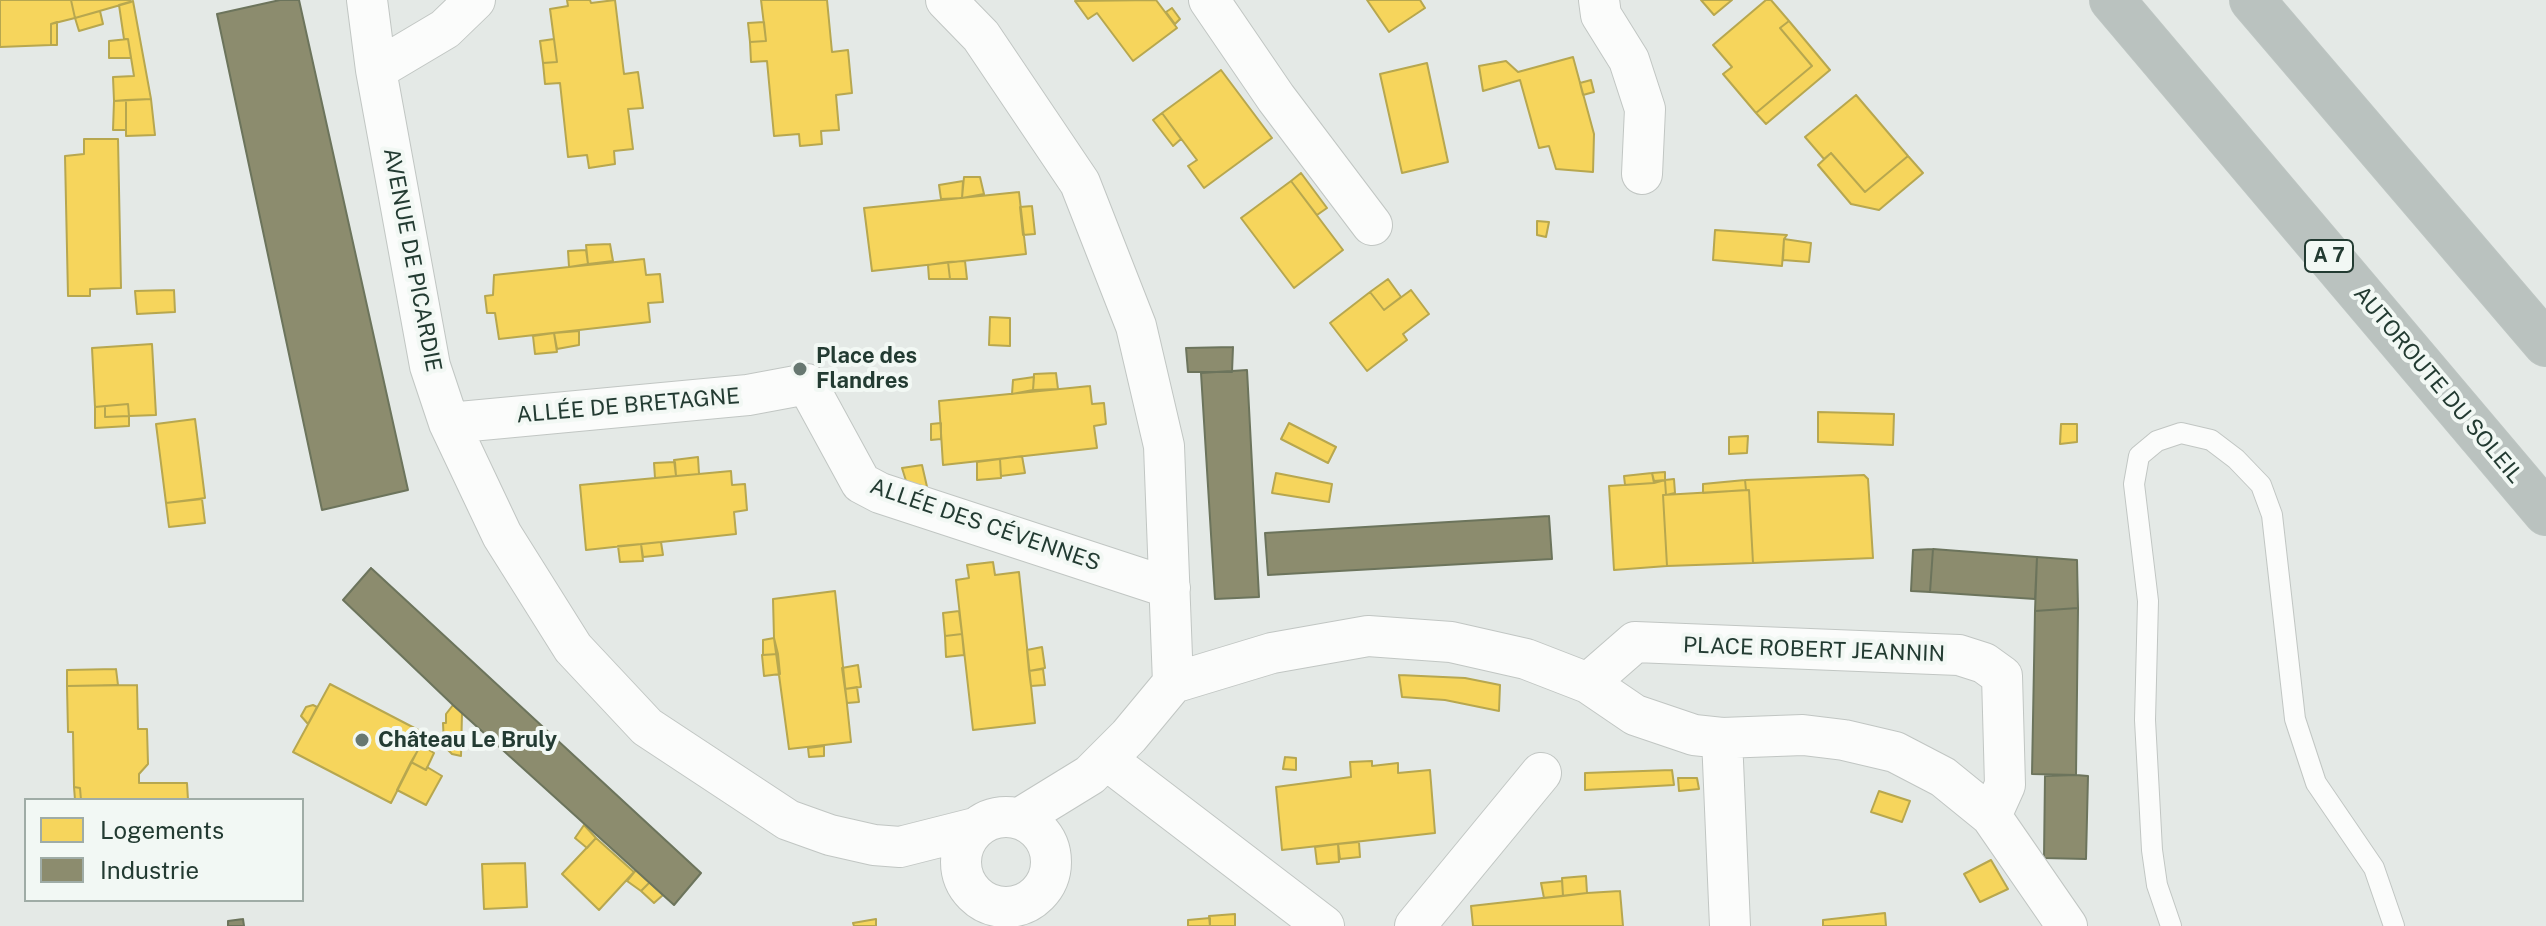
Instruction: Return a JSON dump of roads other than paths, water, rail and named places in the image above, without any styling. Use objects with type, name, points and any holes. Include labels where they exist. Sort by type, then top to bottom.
[{"type":"highway","name":"AUTOROUTE DU SOLEIL","points":[[2112,0],[2546,513]]},
{"type":"highway","points":[[2252,0],[2546,344]]},
{"type":"street","name":"AVENUE DE PICARDIE","points":[[341,0],[376,70]]},
{"type":"street","name":"AVENUE DE PICARDIE","points":[[367,0],[376,70],[430,366],[449,423],[502,535],[573,648],[647,727],[788,820],[830,835],[874,845],[900,847],[975,828]]},
{"type":"street","points":[[376,70],[445,29],[475,0]]},
{"type":"street","points":[[946,0],[981,36],[1080,183],[1136,326],[1164,446],[1173,683]]},
{"type":"street","points":[[1209,0],[1276,98],[1372,225]]},
{"type":"street","points":[[1599,0],[1601,15],[1629,60],[1645,109],[1642,174]]},
{"type":"street","name":"ALLÉE DES CÉVENNES","points":[[807,384],[861,483],[880,493],[1170,588]]},
{"type":"street","name":"ALLÉE DE BRETAGNE","points":[[449,423],[748,395],[807,384]]},
{"type":"street","points":[[1051,852],[1040,831],[1020,818],[997,817],[975,828],[962,848],[961,872],[972,892],[1017,916],[1050,876],[1051,852],[1098,768],[1173,683],[1272,653],[1368,636],[1451,642],[1526,659],[1588,683],[1635,715],[1694,735],[1722,738],[1803,735],[1844,740],[1895,752],[1943,777],[1991,816],[2067,926]]},
{"type":"street","name":"PLACE ROBERT JEANNIN","points":[[1588,683],[1635,642],[1959,655],[1984,663],[2002,676],[2005,785],[1991,816]]},
{"type":"street","points":[[1722,738],[1730,926]]},
{"type":"street","points":[[1020,818],[1098,768]]},
{"type":"street","points":[[1098,768],[1324,926]]},
{"type":"street","points":[[1415,926],[1541,773]]},
{"type":"street","name":"AVENUE DE PICARDIE","points":[[900,847],[972,892]]},
{"type":"lane","points":[[2171,926],[2157,885],[2152,850],[2145,720],[2148,601],[2134,484],[2139,456],[2157,441],[2181,433],[2211,440],[2236,459],[2261,485],[2272,515],[2295,719],[2316,783],[2374,868],[2394,926]]},
{"type":"place","name":"Place des Flandres","points":[[800,369]]},
{"type":"place","name":"Château Le Bruly","points":[[362,740]]}]
